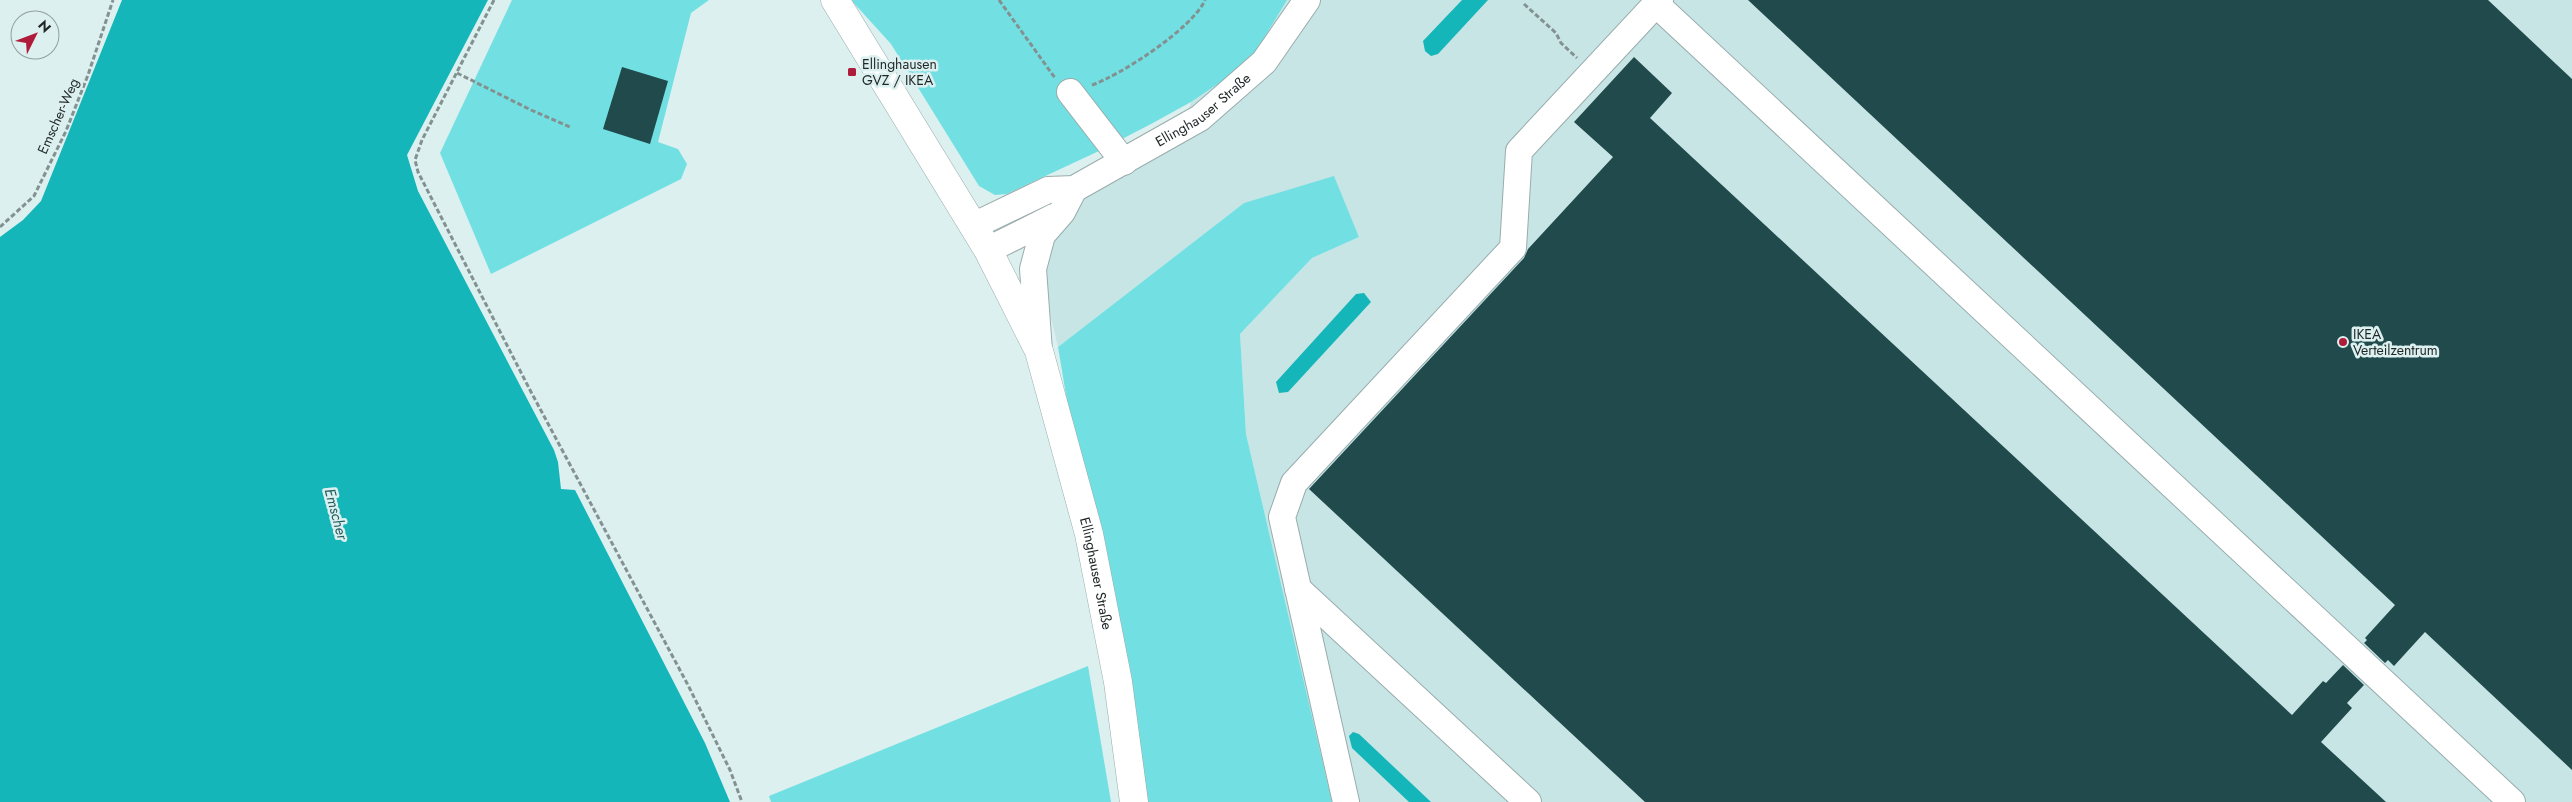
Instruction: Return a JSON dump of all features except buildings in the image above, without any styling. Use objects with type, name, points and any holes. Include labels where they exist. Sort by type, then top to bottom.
[{"type":"main road","name":"Ellinghauser Straße","points":[[835,0],[988,250],[1039,351],[1089,534],[1118,682],[1134,802]]},
{"type":"street","name":"Ellinghauser Straße","points":[[973,226],[1048,190],[1074,189],[1200,118],[1264,62],[1307,0]]},
{"type":"street","points":[[1346,802],[1282,517],[1294,483],[1513,248],[1519,151],[1658,2],[2512,802]]},
{"type":"street","points":[[1070,92],[1124,162]]},
{"type":"street","name":"Ellinghauser Straße","points":[[1039,351],[1033,269],[1042,235],[1062,212],[1074,189]]},
{"type":"street","points":[[988,250],[1058,215]]},
{"type":"street","points":[[1298,588],[1528,802]]},
{"type":"path","name":"Emscher-Weg","points":[[0,227],[34,196],[66,131],[88,75],[113,0]]},
{"type":"path","points":[[494,0],[422,140],[415,160],[418,172],[530,390],[684,678],[730,770],[742,802]]},
{"type":"path","points":[[999,0],[1051,74],[1070,92],[1104,80],[1131,65],[1175,33],[1201,10],[1205,0]]},
{"type":"path","points":[[1524,4],[1556,33],[1561,42],[1580,60]]},
{"type":"path","points":[[457,73],[572,128]]},
{"type":"shaded area","points":[[512,0],[709,0],[691,13],[658,142],[678,149],[687,164],[681,179],[491,274],[440,153]]},
{"type":"shaded area","points":[[851,0],[1287,0],[1258,48],[1243,67],[1191,102],[1099,151],[1007,194],[995,195],[979,186],[891,44]]},
{"type":"shaded area","points":[[1287,0],[2572,0],[2572,802],[1332,802],[1246,434],[1240,334],[1312,258],[1359,237],[1334,177],[1244,203],[1058,347],[1048,305],[1044,246],[1080,191],[1181,136],[1191,102],[1243,67],[1258,48]]},
{"type":"shaded area","points":[[1334,176],[1359,237],[1312,258],[1240,334],[1246,434],[1332,802],[1134,802],[1058,347],[1244,203]]},
{"type":"shaded area","points":[[1088,666],[1111,802],[771,802],[769,796]]},
{"type":"water","name":"Emscher","points":[[122,0],[488,0],[407,155],[418,191],[554,450],[558,462],[561,489],[575,490],[705,743],[730,802],[0,802],[0,237],[23,220],[41,201]]},
{"type":"water","points":[[1462,0],[1488,0],[1438,54],[1431,56],[1425,51],[1423,41]]},
{"type":"water","points":[[1364,293],[1371,302],[1288,392],[1279,393],[1276,382],[1356,294]]},
{"type":"water","points":[[1353,732],[1359,734],[1431,802],[1409,802],[1352,748],[1349,736]]},
{"type":"place","name":"Ellinghausen GVZ / IKEA","points":[[852,72]]},
{"type":"place","name":"IKEA Verteilzentrum","points":[[2343,342]]}]
